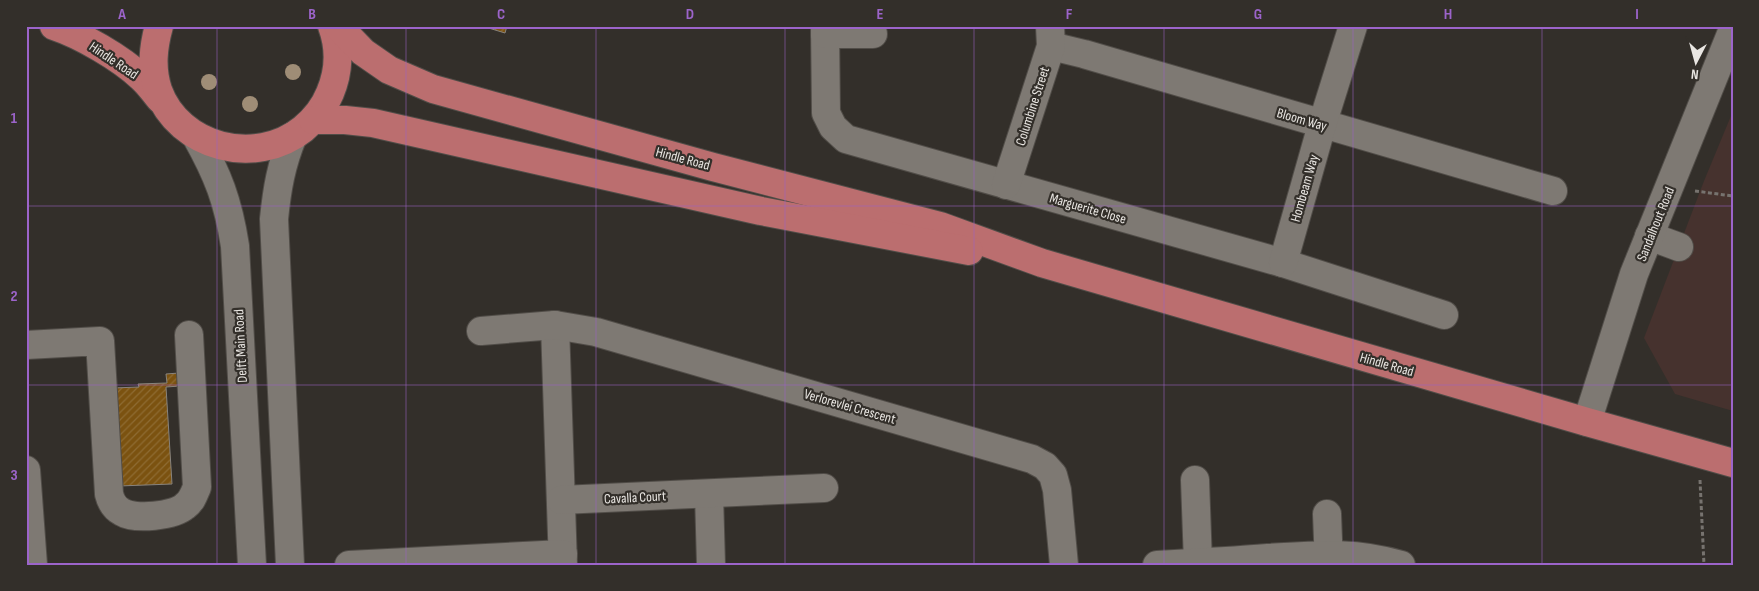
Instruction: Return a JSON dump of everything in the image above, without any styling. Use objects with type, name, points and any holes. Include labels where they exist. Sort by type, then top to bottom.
[{"type":"main road","name":"Hindle Road","points":[[54,26],[86,40],[121,60],[142,78],[166,105]]},
{"type":"main road","points":[[159,26],[154,41],[154,75],[166,105],[184,127],[196,136],[219,146],[244,150],[270,147],[303,128],[329,97],[337,70],[336,42],[332,26]]},
{"type":"main road","name":"Hindle Road","points":[[338,26],[363,52],[389,70],[433,89],[713,167],[940,226],[1042,262],[1733,463]]},
{"type":"main road","name":"Hindle Road","points":[[303,128],[345,120],[373,123],[761,211],[936,245],[1042,262]]},
{"type":"street","name":"Hombeam Way","points":[[1283,263],[1352,26]]},
{"type":"street","name":"Sandalhout Road","points":[[1587,422],[1634,274],[1733,29]]},
{"type":"street","points":[[824,30],[873,34]]},
{"type":"street","name":"Marguerite Close","points":[[824,30],[826,113],[833,126],[846,139],[1283,263],[1444,315]]},
{"type":"street","name":"Bloom Way","points":[[1050,36],[1084,54],[1553,191]]},
{"type":"street","name":"Columbine Street","points":[[1006,185],[1050,36]]},
{"type":"street","points":[[290,565],[274,219],[279,176],[285,155],[303,128]]},
{"type":"street","name":"Delft Main Road","points":[[196,136],[217,177],[227,202],[235,246],[252,565]]},
{"type":"street","points":[[1649,236],[1679,248]]},
{"type":"street","points":[[349,565],[563,559],[555,324]]},
{"type":"street","name":"Verlorevlei Crescent","points":[[481,331],[555,324],[596,332],[1032,459],[1046,466],[1053,475],[1057,490],[1064,565]]},
{"type":"street","points":[[26,345],[100,341],[110,500],[122,513],[136,516],[170,514],[178,511],[190,502],[197,487],[189,336]]},
{"type":"street","points":[[26,470],[32,565]]},
{"type":"street","points":[[1195,480],[1198,563]]},
{"type":"street","name":"Cavalla Court","points":[[561,500],[824,488]]},
{"type":"street","points":[[709,494],[711,565]]},
{"type":"street","points":[[1327,514],[1329,559]]},
{"type":"street","points":[[1157,565],[1329,559],[1357,555],[1378,558],[1400,565]]},
{"type":"path","points":[[1670,187],[1733,196]]},
{"type":"path","points":[[1700,474],[1704,565]]},
{"type":"shaded area","points":[[1733,111],[1733,411],[1675,394],[1644,338]]},
{"type":"building","points":[[482,26],[507,26],[505,33]]},
{"type":"building","points":[[179,373],[180,386],[166,387],[172,484],[119,486],[113,388],[139,387],[138,384],[167,383],[166,374]]}]
